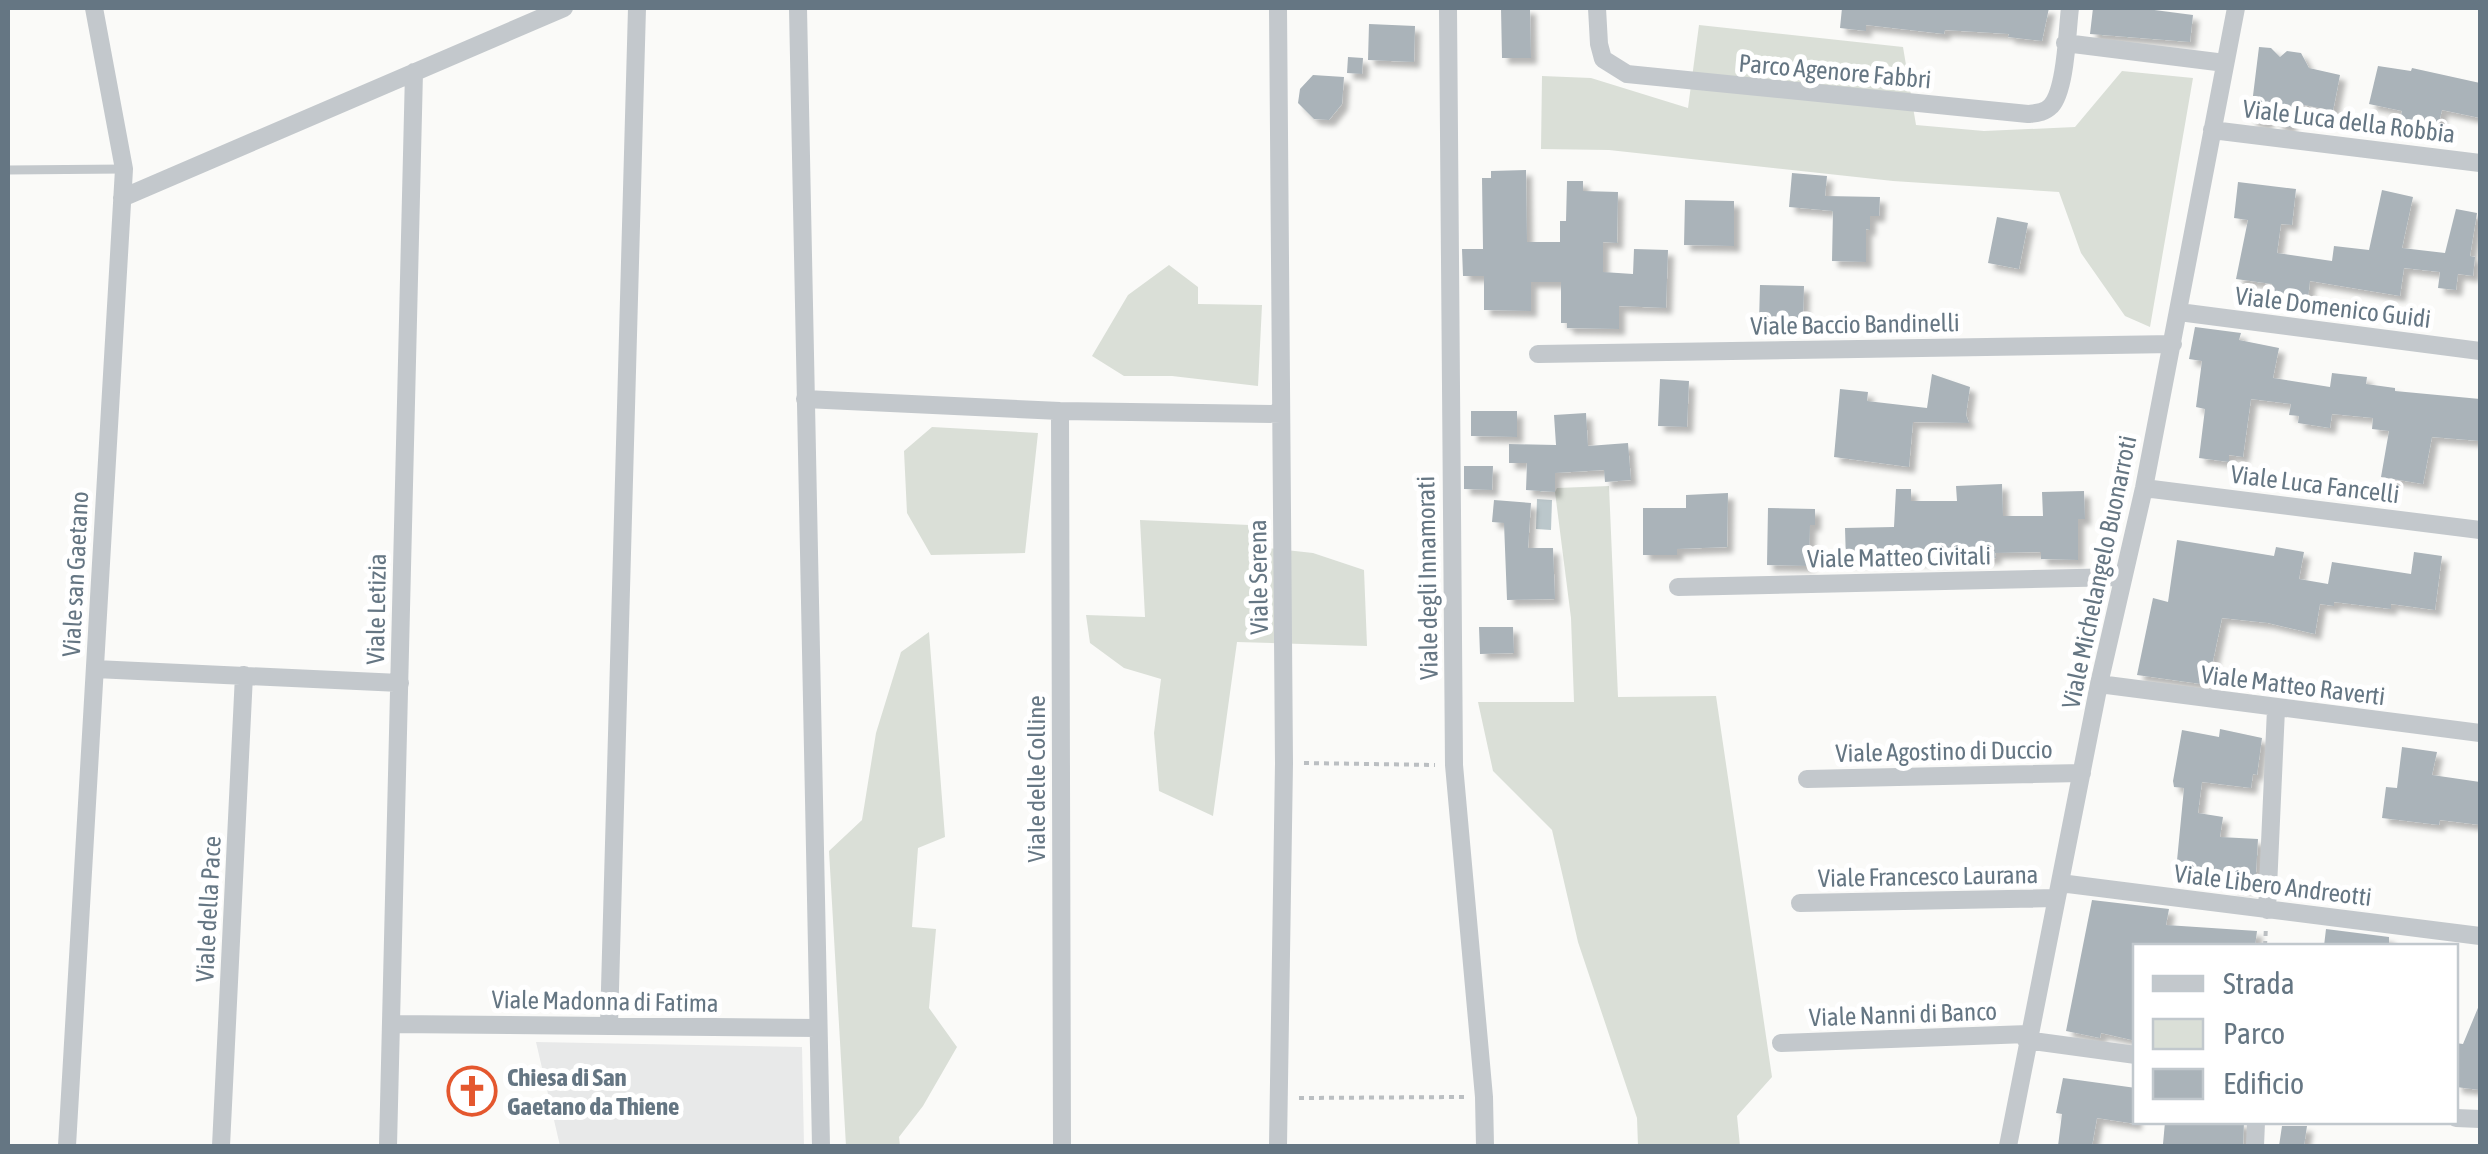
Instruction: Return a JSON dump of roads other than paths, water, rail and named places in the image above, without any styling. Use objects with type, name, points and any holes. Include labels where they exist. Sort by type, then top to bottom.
[{"type":"street","name":"Viale san Gaetano","points":[[67,1146],[124,169],[94,8]]},
{"type":"street","points":[[512,30],[513,8]]},
{"type":"street","points":[[122,198],[564,8]]},
{"type":"street","points":[[609,1026],[636,8]]},
{"type":"street","points":[[798,8],[821,1146]]},
{"type":"street","name":"Viale Serena","points":[[1278,8],[1284,762],[1278,1146]]},
{"type":"street","name":"Viale degli Innamorati","points":[[1448,8],[1454,765],[1484,1096],[1485,1146]]},
{"type":"street","name":"Parco Agenore Fabbri","points":[[1597,8],[1598,44],[1603,59],[1626,74],[2028,114],[2045,112],[2054,103],[2061,83],[2070,8]]},
{"type":"street","name":"Viale Michelangelo Buonarroti","points":[[2008,1146],[2099,684],[2173,344],[2236,8]]},
{"type":"street","points":[[2065,43],[2225,62]]},
{"type":"street","name":"Viale Letizia","points":[[388,1146],[414,72]]},
{"type":"street","name":"Viale Luca della Robbia","points":[[2212,130],[2480,163]]},
{"type":"street","name":"Viale Domenico Guidi","points":[[2179,312],[2480,351]]},
{"type":"street","name":"Viale Baccio Bandinelli","points":[[1538,354],[2173,344]]},
{"type":"street","points":[[805,399],[1060,411],[1281,414]]},
{"type":"street","name":"Viale delle Colline","points":[[1060,411],[1062,1146]]},
{"type":"street","name":"Viale Luca Fancelli","points":[[2144,488],[2480,530]]},
{"type":"street","name":"Viale Matteo Civitali","points":[[1678,587],[2122,577]]},
{"type":"street","points":[[94,670],[400,683]]},
{"type":"street","name":"Viale della Pace","points":[[221,1146],[244,675]]},
{"type":"street","name":"Viale Matteo Raverti","points":[[2099,684],[2276,710],[2480,733]]},
{"type":"street","points":[[2266,910],[2276,710]]},
{"type":"street","name":"Viale Agostino di Duccio","points":[[1807,779],[2082,773]]},
{"type":"street","name":"Viale Libero Andreotti","points":[[2058,891],[2266,910],[2480,936]]},
{"type":"street","name":"Viale Francesco Laurana","points":[[1800,903],[2058,891]]},
{"type":"street","name":"Viale Madonna di Fatima","points":[[392,1024],[817,1028]]},
{"type":"street","name":"Viale Nanni di Banco","points":[[1781,1043],[2027,1037],[2133,1054]]},
{"type":"lane","points":[[8,170],[124,169]]},
{"type":"place","name":"Chiesa di San Gaetano da Thiene","points":[[472,1091]]}]
